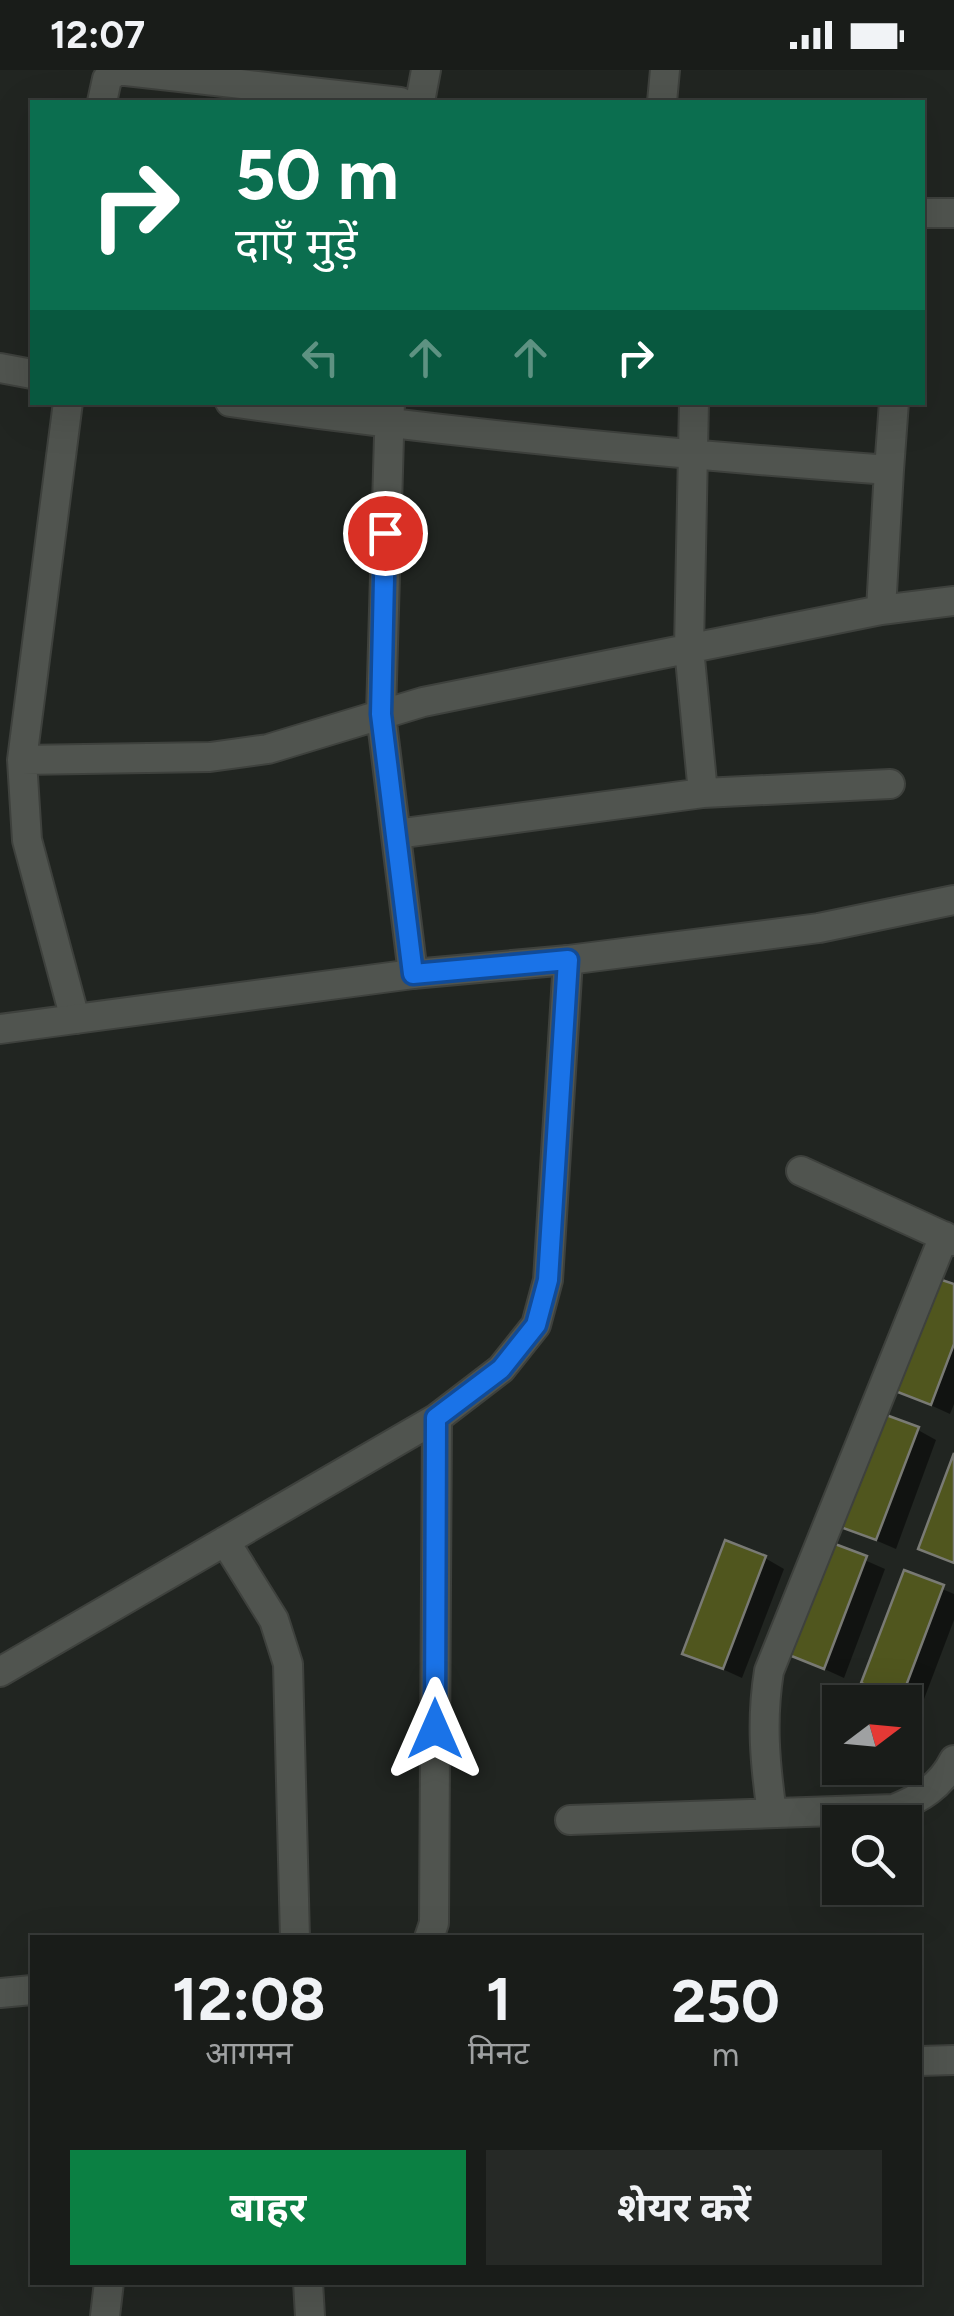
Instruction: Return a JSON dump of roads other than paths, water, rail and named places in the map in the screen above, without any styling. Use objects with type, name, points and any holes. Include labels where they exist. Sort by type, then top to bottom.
[{"type":"street","points":[[102,100],[107,79],[117,70],[382,100]]},
{"type":"street","points":[[420,100],[426,70]]},
{"type":"street","points":[[662,100],[665,70]]},
{"type":"street","points":[[925,213],[954,213]]},
{"type":"street","points":[[0,368],[30,374]]},
{"type":"street","points":[[68,405],[22,760],[27,840],[75,1019]]},
{"type":"street","points":[[270,405],[389,414],[694,456],[889,470]]},
{"type":"street","points":[[694,405],[690,648],[704,792]]},
{"type":"street","points":[[882,610],[894,405]]},
{"type":"street","points":[[389,414],[381,714],[413,974]]},
{"type":"street","points":[[22,760],[210,758],[286,745],[423,702],[882,610],[954,601]]},
{"type":"street","points":[[396,834],[704,792],[890,784]]},
{"type":"street","points":[[0,1029],[413,974],[568,960],[818,928],[954,900]]},
{"type":"street","points":[[0,1672],[436,1418],[501,1369],[536,1325],[548,1280],[568,960]]},
{"type":"street","points":[[772,1813],[762,1749],[763,1708],[770,1671],[949,1238],[801,1171]]},
{"type":"street","points":[[430,1935],[434,1923],[436,1418]]},
{"type":"street","points":[[225,1541],[274,1620],[288,1664],[294,1935]]},
{"type":"street","points":[[570,1820],[894,1809],[922,1797],[946,1776],[954,1760]]},
{"type":"street","points":[[0,1994],[30,1990]]},
{"type":"street","points":[[922,2061],[954,2060]]},
{"type":"street","points":[[105,2316],[109,2285]]},
{"type":"street","points":[[308,2285],[310,2316]]}]
